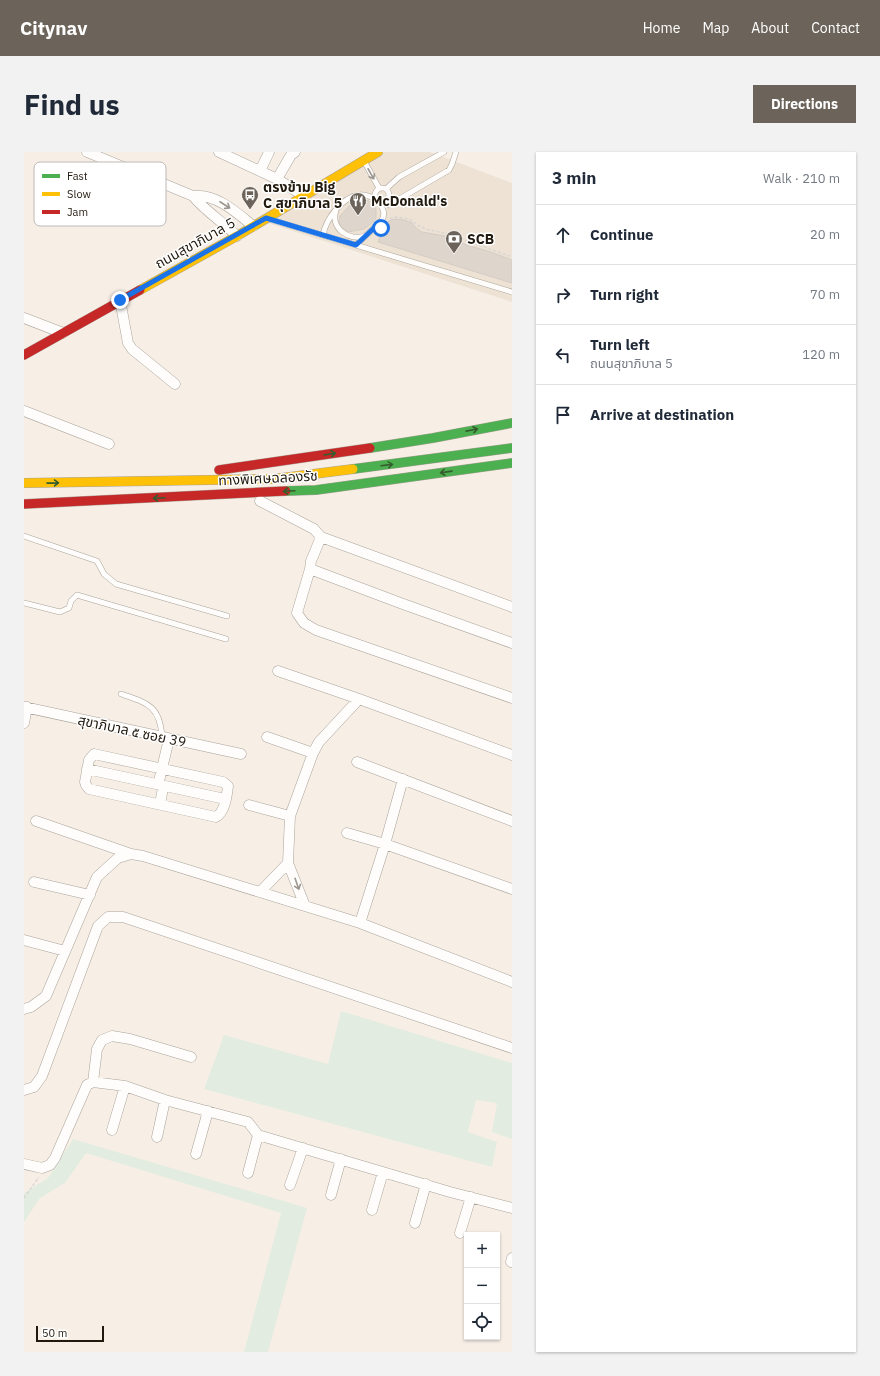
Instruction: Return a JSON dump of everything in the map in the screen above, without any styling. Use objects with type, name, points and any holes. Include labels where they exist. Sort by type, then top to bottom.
[{"type":"main road","name":"ถนนสุขาภิบาล 5","points":[[24,355],[237,236],[378,152]]},
{"type":"main road","points":[[83,483],[238,468],[426,439],[512,422]]},
{"type":"main road","name":"ทางพิเศษฉลองรัช","points":[[24,483],[274,480],[512,448]]},
{"type":"main road","name":"ทางพิเศษฉลองรัช","points":[[24,504],[316,490],[512,463]]},
{"type":"street","points":[[87,152],[111,162]]},
{"type":"street","points":[[220,152],[277,179],[304,196]]},
{"type":"street","points":[[260,171],[269,152]]},
{"type":"street","points":[[277,179],[295,152]]},
{"type":"street","points":[[166,185],[193,196],[201,196],[218,201],[253,226]]},
{"type":"street","points":[[193,196],[199,204],[227,226],[237,236]]},
{"type":"street","points":[[120,300],[128,343],[132,349],[175,384]]},
{"type":"street","points":[[24,318],[63,333]]},
{"type":"street","points":[[24,411],[109,444]]},
{"type":"street","points":[[24,511],[260,501],[339,496],[512,470]]},
{"type":"street","points":[[260,501],[314,529],[321,537],[512,607]]},
{"type":"street","points":[[321,537],[310,561],[310,569],[297,613],[304,623],[316,630],[512,698]]},
{"type":"street","points":[[310,569],[512,643]]},
{"type":"street","points":[[278,670],[512,755]]},
{"type":"street","points":[[305,906],[288,863],[290,816],[313,753],[319,742],[359,699]]},
{"type":"street","points":[[24,722],[26,707]]},
{"type":"street","name":"สุขาภิบาล ๕ ซอย 39","points":[[26,707],[241,754]]},
{"type":"street","points":[[267,737],[313,753]]},
{"type":"street","points":[[160,804],[163,788],[159,781],[166,738]]},
{"type":"street","points":[[94,754],[223,782],[228,786],[223,809],[219,816],[216,817],[89,788],[86,786],[85,782],[87,769],[89,760],[94,754]]},
{"type":"street","points":[[357,762],[512,821]]},
{"type":"street","points":[[87,769],[225,799]]},
{"type":"street","points":[[360,923],[404,779]]},
{"type":"street","points":[[249,804],[290,816]]},
{"type":"street","points":[[36,821],[131,854],[143,856],[360,923],[512,982]]},
{"type":"street","points":[[347,833],[385,844],[512,889]]},
{"type":"street","points":[[24,1009],[31,1007],[46,996],[97,878],[118,858],[131,854]]},
{"type":"street","points":[[260,892],[288,863]]},
{"type":"street","points":[[34,882],[90,895]]},
{"type":"street","points":[[24,1090],[34,1087],[42,1076],[98,926],[108,917],[123,917],[512,1048]]},
{"type":"street","points":[[24,940],[65,951]]},
{"type":"street","points":[[93,1082],[97,1049],[102,1040],[112,1036],[130,1039],[191,1057]]},
{"type":"street","points":[[24,1164],[42,1168],[50,1165],[55,1158],[87,1085],[93,1082],[125,1086],[165,1100],[248,1122],[258,1135],[512,1208]]},
{"type":"street","points":[[112,1130],[125,1086]]},
{"type":"street","points":[[157,1137],[165,1100]]},
{"type":"street","points":[[196,1154],[208,1112]]},
{"type":"street","points":[[248,1173],[258,1135]]},
{"type":"street","points":[[290,1185],[303,1148]]},
{"type":"street","points":[[331,1195],[341,1159]]},
{"type":"street","points":[[372,1210],[383,1172]]},
{"type":"street","points":[[415,1224],[426,1184]]},
{"type":"street","points":[[460,1233],[471,1197]]},
{"type":"lane","points":[[386,189],[399,177],[444,152]]},
{"type":"lane","points":[[389,205],[448,170],[452,164],[456,152]]},
{"type":"lane","points":[[364,160],[379,188]]},
{"type":"lane","points":[[379,188],[386,189]]},
{"type":"lane","points":[[379,188],[375,194],[377,200],[384,202],[389,197]]},
{"type":"lane","points":[[356,245],[386,219],[389,205],[389,193],[386,189]]},
{"type":"lane","points":[[323,235],[326,222],[336,210],[353,197],[361,194],[371,197],[380,204],[386,219]]},
{"type":"lane","points":[[336,210],[335,223],[341,232],[354,238],[366,236]]},
{"type":"lane","points":[[266,218],[512,292]]},
{"type":"lane","points":[[24,536],[97,561],[104,574],[116,584],[227,616]]},
{"type":"lane","points":[[24,603],[60,612],[69,608],[71,601],[77,595],[226,639]]},
{"type":"lane","points":[[121,694],[145,702],[156,712],[166,738]]},
{"type":"path","points":[[386,219],[396,217],[409,219],[426,229],[448,234],[512,257]]},
{"type":"path","points":[[24,1198],[42,1174],[42,1168]]},
{"type":"shaded area","points":[[380,152],[430,152],[512,183],[512,302],[265,222]]},
{"type":"shaded area","points":[[341,1011],[512,1063],[512,1139],[492,1132],[497,1103],[476,1100],[468,1132],[497,1142],[492,1167],[204,1089],[224,1035],[328,1064]]},
{"type":"shaded area","points":[[73,1139],[307,1208],[268,1352],[244,1352],[281,1213],[86,1153],[65,1183],[40,1198],[24,1222],[24,1193],[48,1178]]},
{"type":"building","points":[[365,200],[369,201],[376,208],[376,218],[364,229],[348,232],[340,226],[340,216],[350,205]]},
{"type":"building","points":[[395,219],[412,223],[422,232],[445,236],[512,260],[512,283],[378,242],[383,229],[389,221]]},
{"type":"traffic: fast","points":[[370,448],[512,423]]},
{"type":"traffic: fast","points":[[353,469],[512,448]]},
{"type":"traffic: fast","points":[[286,491],[316,490],[512,463]]},
{"type":"traffic: slow","points":[[140,290],[237,236],[378,152]]},
{"type":"traffic: slow","points":[[24,483],[274,479],[353,469]]},
{"type":"traffic: jam","points":[[24,355],[140,290]]},
{"type":"traffic: jam","points":[[219,470],[370,448]]},
{"type":"traffic: jam","points":[[24,504],[286,491]]},
{"type":"place","name":"ตรงข้าม Big C สุขาภิบาล 5","points":[[250,210]]},
{"type":"place","name":"McDonald's","points":[[358,216]]},
{"type":"place","name":"SCB","points":[[454,254]]},
{"type":"route","points":[[120,300],[237,236],[266,218],[356,245],[374,228],[381,228]]}]
